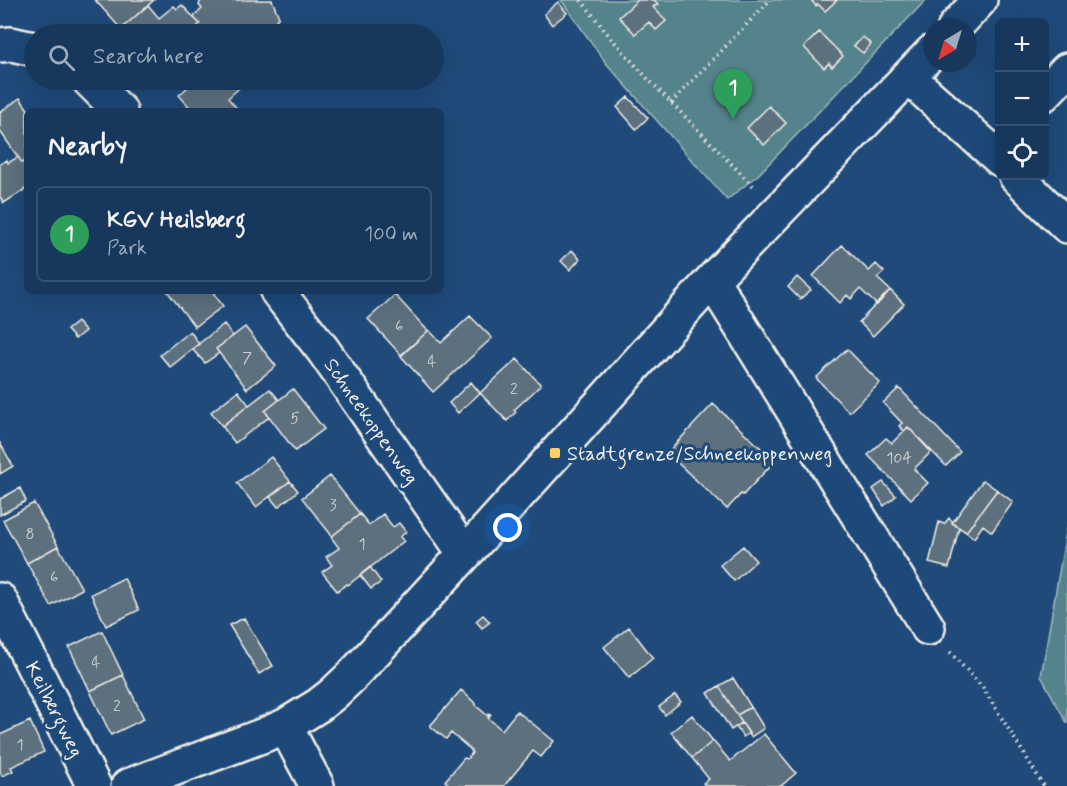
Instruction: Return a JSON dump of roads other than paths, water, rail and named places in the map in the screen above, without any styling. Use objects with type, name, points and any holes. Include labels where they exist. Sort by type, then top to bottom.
[{"type":"street","points":[[963,18],[980,0]]},
{"type":"street","points":[[128,786],[285,726],[319,705],[354,674],[712,280],[923,61]]},
{"type":"street","points":[[1049,89],[1067,70]]},
{"type":"street","points":[[908,77],[995,149]]},
{"type":"street","points":[[99,90],[117,108]]},
{"type":"street","points":[[1021,180],[1063,214]]},
{"type":"street","points":[[712,280],[928,628]]},
{"type":"street","name":"Schneekoppenweg","points":[[278,294],[323,350],[465,554]]},
{"type":"street","name":"Keilbergweg","points":[[0,600],[94,786]]},
{"type":"street","points":[[285,726],[317,786]]},
{"type":"place","name":"KGV Heilsberg","points":[[733,119]]},
{"type":"place","name":"Stadtgrenze/Schneekoppenweg","points":[[555,453]]}]
